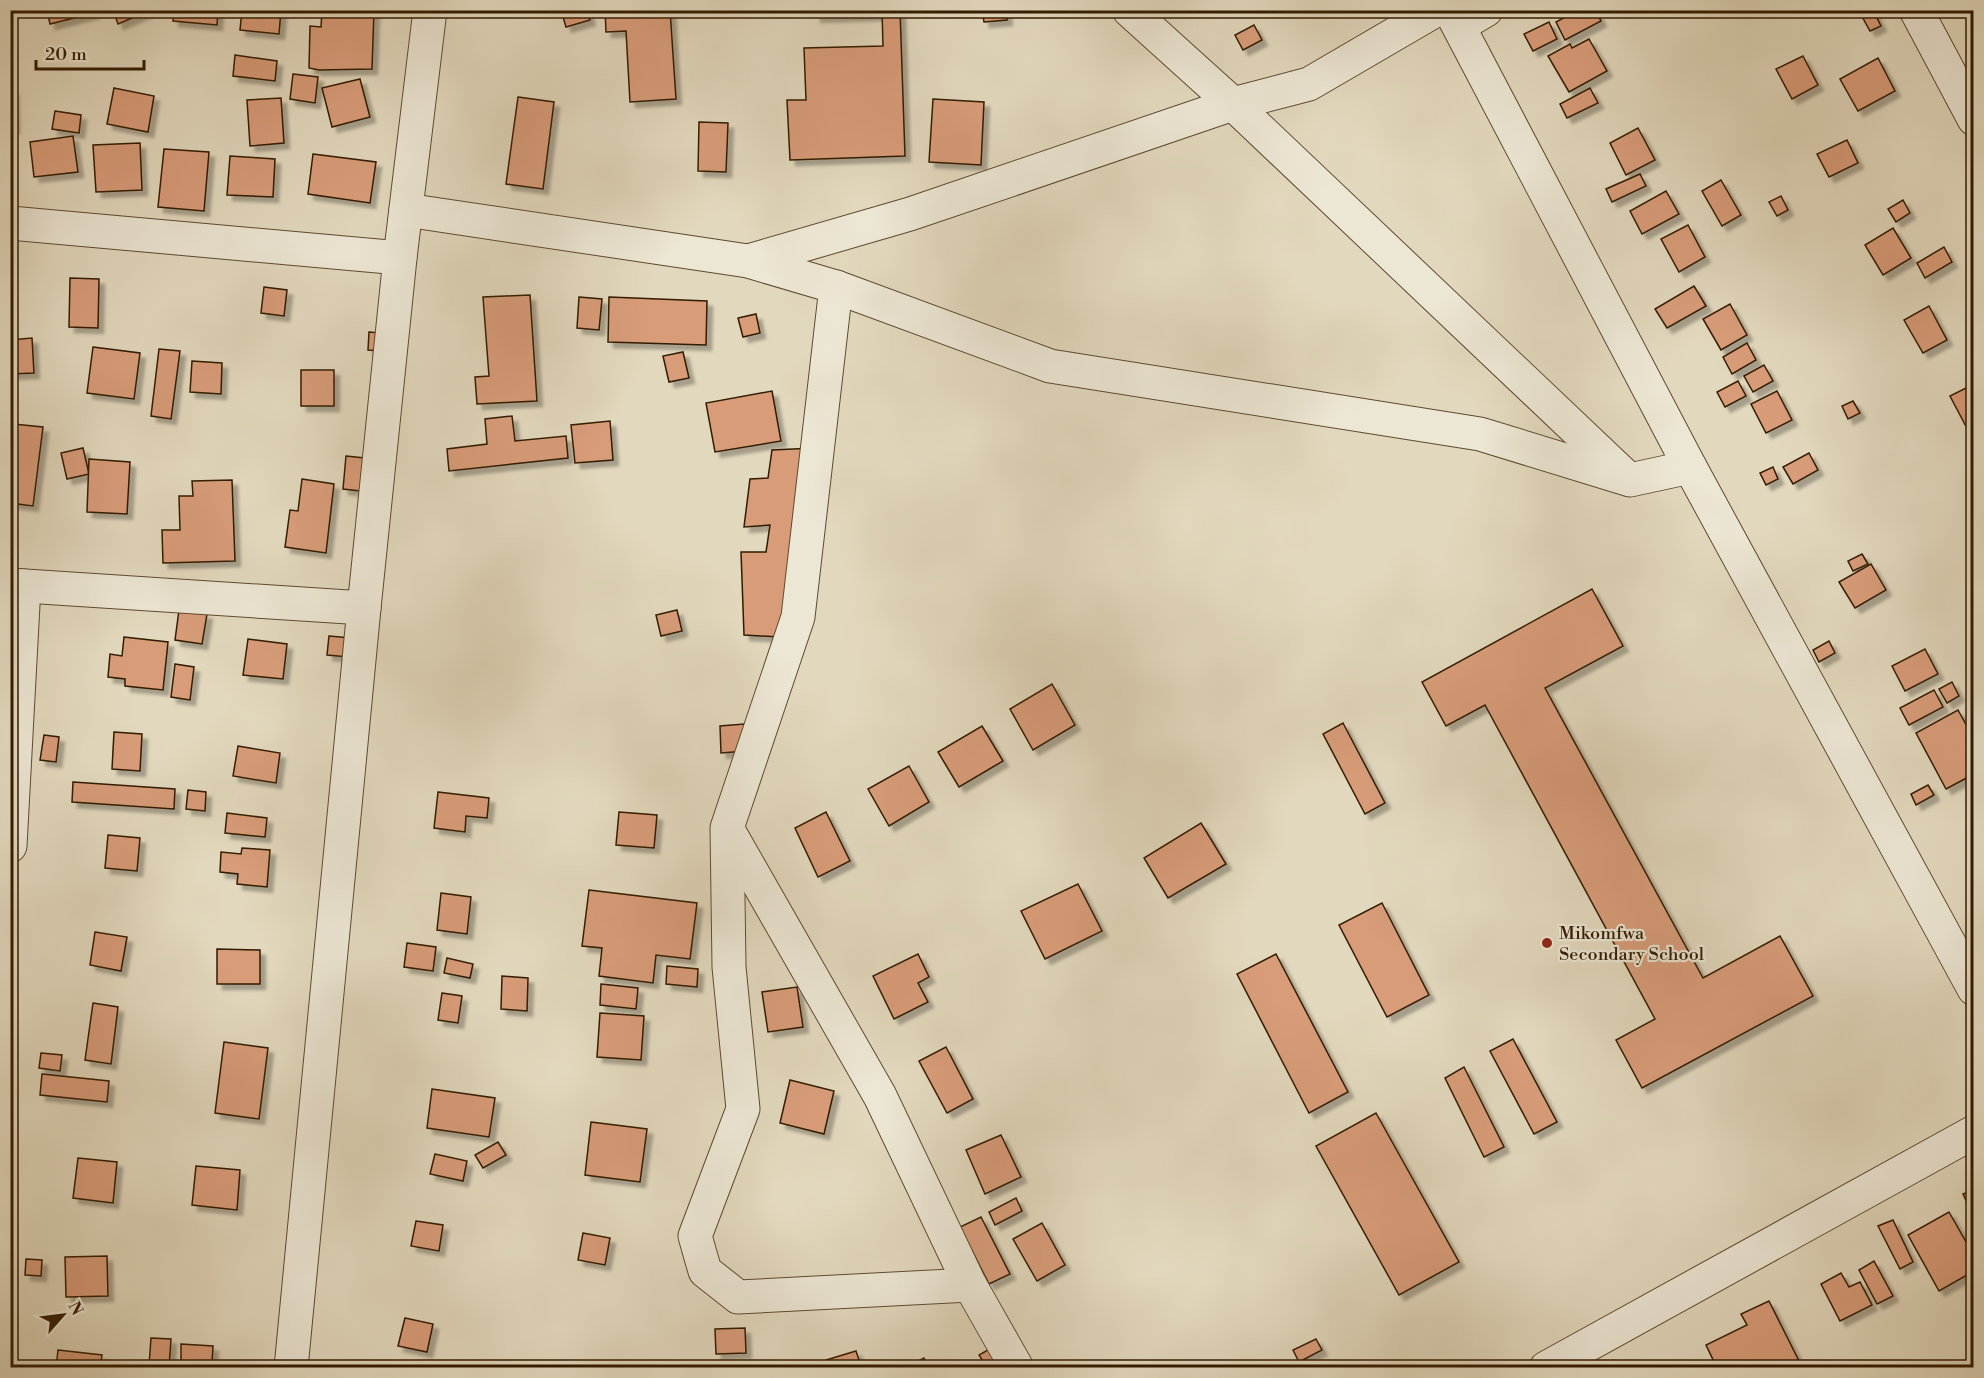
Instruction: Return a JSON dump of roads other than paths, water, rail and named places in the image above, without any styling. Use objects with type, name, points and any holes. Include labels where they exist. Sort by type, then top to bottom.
[{"type":"street","points":[[291,1368],[364,609],[400,258],[430,10]]},
{"type":"street","points":[[1129,10],[1233,104],[1630,480]]},
{"type":"street","points":[[1916,10],[1974,119]]},
{"type":"street","points":[[748,261],[910,214],[1233,104],[1309,84],[1458,14],[1690,467],[1974,989]]},
{"type":"street","points":[[406,210],[748,261],[836,287],[1050,366],[1480,434],[1630,480],[1690,467]]},
{"type":"street","points":[[10,224],[400,258]]},
{"type":"street","points":[[836,287],[798,617],[727,828],[729,967],[743,1109],[695,1236],[705,1271],[738,1297],[970,1285]]},
{"type":"street","points":[[10,846],[17,585],[364,609]]},
{"type":"street","points":[[727,828],[880,1096],[970,1285],[1017,1368]]},
{"type":"street","points":[[1546,1368],[1974,1132]]},
{"type":"place","name":"Mikomfwa Secondary School","points":[[1547,943]]}]
